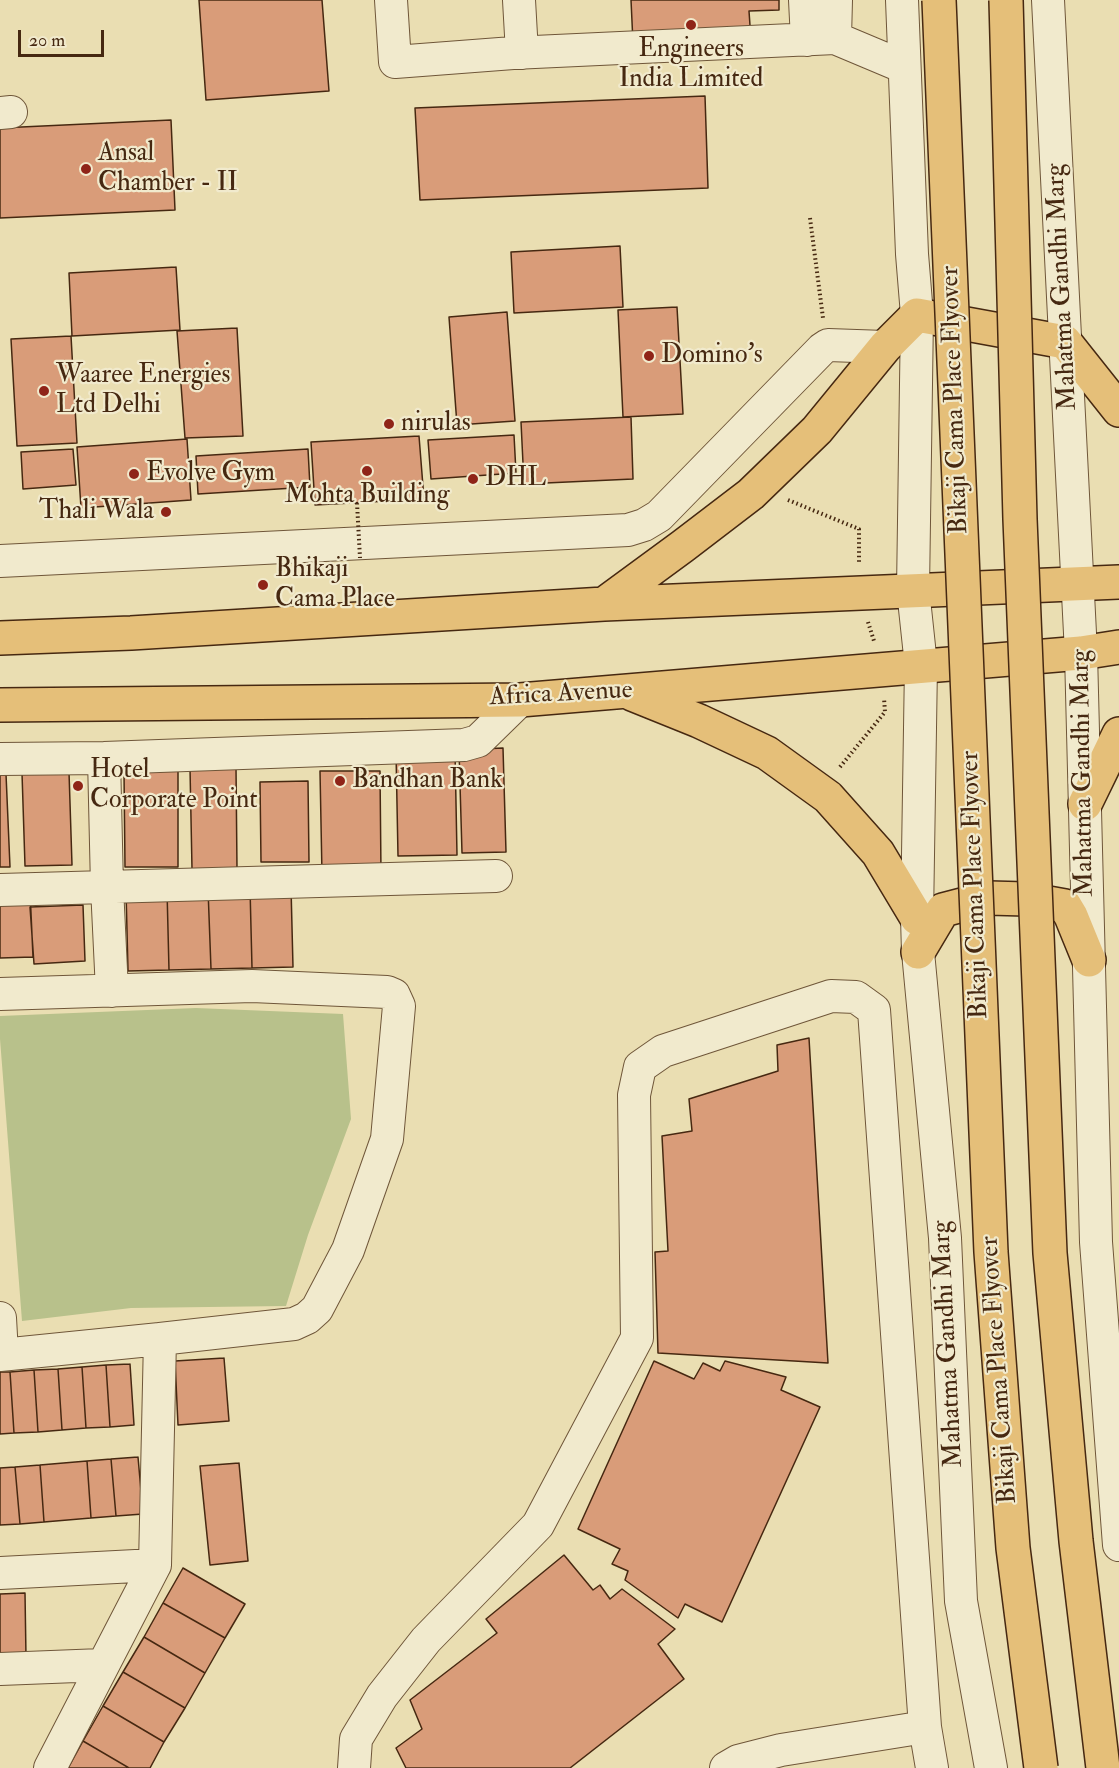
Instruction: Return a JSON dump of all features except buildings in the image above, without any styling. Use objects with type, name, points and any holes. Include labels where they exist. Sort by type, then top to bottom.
[{"type":"main road","name":"Bikaji Cama Place Flyover","points":[[939,0],[991,1252],[1012,1548],[1041,1768]]},
{"type":"main road","points":[[1006,0],[1020,519],[1050,1253],[1076,1541],[1102,1768]]},
{"type":"main road","points":[[604,604],[757,488],[817,430],[885,347],[917,315],[1065,342],[1119,410]]},
{"type":"main road","points":[[0,638],[131,633],[604,604],[1119,582]]},
{"type":"main road","name":"Africa Avenue","points":[[0,705],[520,700],[1119,647]]},
{"type":"main road","points":[[627,692],[699,721],[767,753],[828,797],[878,853],[917,918]]},
{"type":"main road","points":[[1085,804],[1119,734]]},
{"type":"main road","points":[[918,952],[943,910],[989,898],[1026,899],[1065,906],[1089,960]]},
{"type":"street","points":[[391,0],[395,62],[522,53],[821,39],[904,67]]},
{"type":"street","points":[[519,0],[522,53]]},
{"type":"street","points":[[805,0],[821,39]]},
{"type":"street","points":[[821,39],[836,0]]},
{"type":"street","name":"Mahatma Gandhi Marg","points":[[902,0],[912,254],[917,315],[914,590],[921,665],[918,952],[945,1238],[961,1601],[991,1768]]},
{"type":"street","name":"Mahatma Gandhi Marg","points":[[1048,0],[1082,652],[1089,960],[1106,1132],[1096,1242],[1119,1545]]},
{"type":"street","points":[[0,561],[628,530],[644,525],[659,516],[822,349],[828,345],[885,347]]},
{"type":"street","points":[[0,759],[104,758],[464,745],[478,741],[520,700]]},
{"type":"street","points":[[104,758],[112,991]]},
{"type":"street","points":[[0,890],[496,876]]},
{"type":"street","points":[[0,994],[252,986],[387,992],[394,995],[399,1006],[387,1139],[348,1250],[317,1309],[307,1318],[294,1324],[1,1354],[0,1318]]},
{"type":"street","points":[[354,1768],[356,1739],[382,1696],[426,1640],[538,1525],[637,1338],[634,1095],[640,1067],[663,1051],[831,996],[856,998],[874,1010],[925,1727],[932,1768]]},
{"type":"street","points":[[50,1768],[155,1565],[160,1339]]},
{"type":"street","points":[[0,1573],[155,1565]]},
{"type":"street","points":[[0,1669],[102,1665]]},
{"type":"street","points":[[726,1768],[738,1761],[781,1750],[925,1727]]},
{"type":"path","points":[[810,218],[824,325]]},
{"type":"path","points":[[757,488],[859,529],[859,593],[882,669],[885,712],[820,791]]},
{"type":"path","points":[[357,502],[360,558]]},
{"type":"green space","points":[[196,1008],[343,1014],[351,1119],[308,1235],[286,1306],[131,1308],[22,1321],[0,1016]]},
{"type":"place","name":"Engineers India Limited","points":[[691,25]]},
{"type":"place","name":"Ansal Chamber - II","points":[[86,169]]},
{"type":"place","name":"Domino's","points":[[649,356]]},
{"type":"place","name":"Waaree Energies Ltd Delhi","points":[[44,391]]},
{"type":"place","name":"nirulas","points":[[389,424]]},
{"type":"place","name":"Mohta Building","points":[[367,471]]},
{"type":"place","name":"Evolve Gym","points":[[134,474]]},
{"type":"place","name":"DHL","points":[[473,479]]},
{"type":"place","name":"Thali Wala","points":[[166,512]]},
{"type":"place","name":"Bhikaji Cama Place","points":[[263,585]]},
{"type":"place","name":"Bandhan Bank","points":[[340,781]]},
{"type":"place","name":"Hotel Corporate Point","points":[[78,786]]}]
